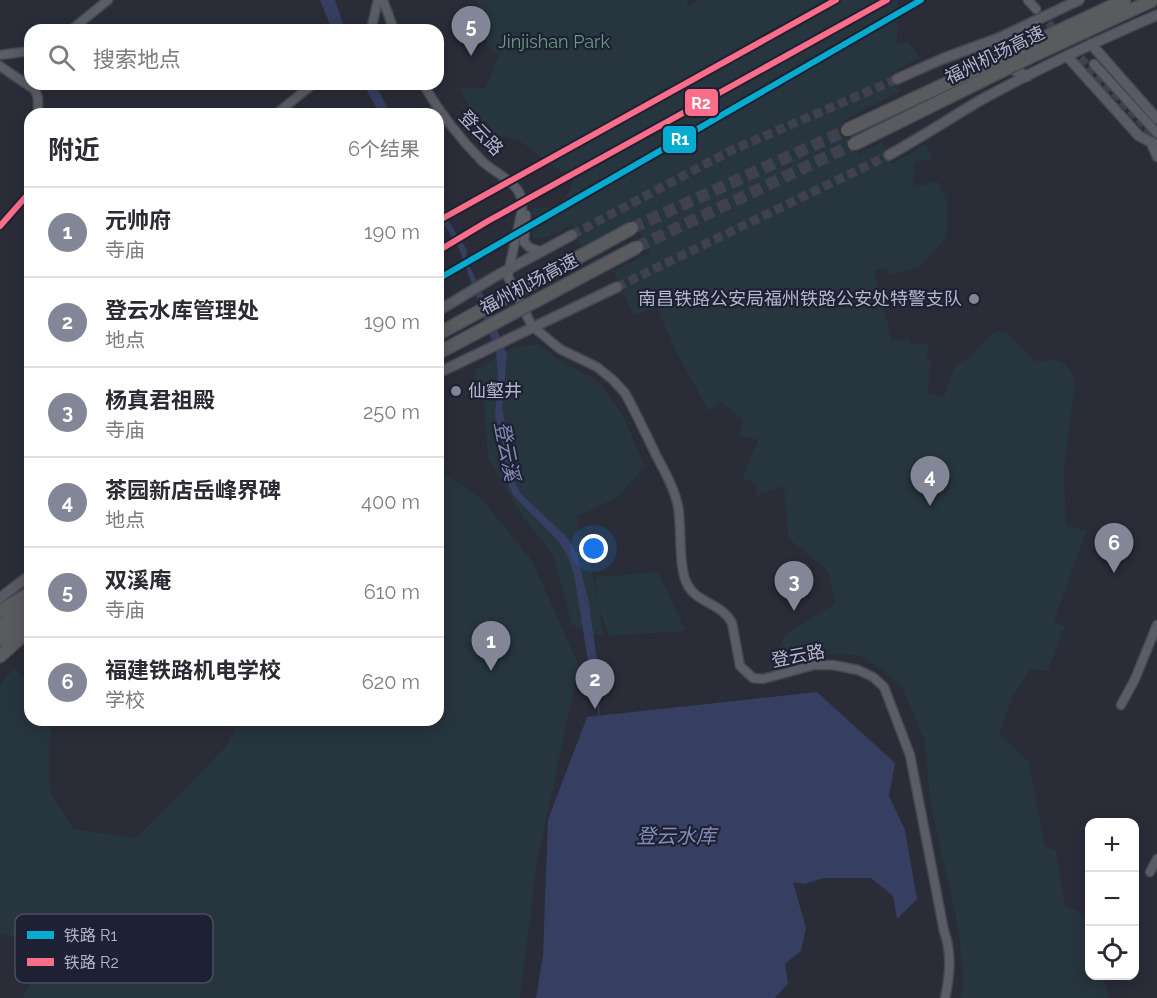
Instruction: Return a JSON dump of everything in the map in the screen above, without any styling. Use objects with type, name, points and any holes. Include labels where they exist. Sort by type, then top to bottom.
[{"type":"highway","name":"福州机场高速","points":[[847,130],[1125,0]]},
{"type":"highway","name":"福州机场高速","points":[[854,144],[1030,57],[1153,0]]},
{"type":"highway","name":"福州机场高速","points":[[444,331],[632,228]]},
{"type":"highway","name":"福州机场高速","points":[[444,349],[637,247]]},
{"type":"highway","points":[[0,611],[24,597]]},
{"type":"highway","points":[[0,626],[24,608]]},
{"type":"highway","points":[[0,640],[24,622]]},
{"type":"highway","points":[[0,657],[24,635]]},
{"type":"main road","points":[[897,79],[1023,27],[1079,0]]},
{"type":"main road","points":[[889,155],[923,137],[981,100],[1091,44],[1157,15]]},
{"type":"main road","points":[[1023,27],[1006,39],[1002,52],[1012,70],[1028,76]]},
{"type":"main road","points":[[1091,44],[1157,119]]},
{"type":"main road","points":[[1068,56],[1139,136],[1153,143]]},
{"type":"main road","points":[[444,307],[508,269],[572,235]]},
{"type":"main road","points":[[444,370],[617,287]]},
{"type":"main road","points":[[0,598],[24,580]]},
{"type":"main road","points":[[0,657],[24,639]]},
{"type":"street","points":[[78,24],[108,0]]},
{"type":"street","points":[[372,24],[378,0]]},
{"type":"street","points":[[383,0],[392,24]]},
{"type":"street","points":[[1028,0],[1037,5]]},
{"type":"street","points":[[0,54],[24,52]]},
{"type":"street","points":[[1094,64],[1157,133]]},
{"type":"street","points":[[0,66],[24,82]]},
{"type":"street","points":[[35,90],[38,108]]},
{"type":"street","points":[[283,108],[306,90]]},
{"type":"street","name":"登云路","points":[[426,90],[437,108]]},
{"type":"street","name":"登云路","points":[[444,118],[483,161],[514,186],[524,204]]},
{"type":"street","points":[[1153,143],[1157,157]]},
{"type":"street","points":[[524,204],[524,242],[530,248],[540,251]]},
{"type":"street","points":[[508,269],[515,252],[524,204]]},
{"type":"street","name":"登云路","points":[[508,269],[509,282],[532,326],[560,349],[597,367],[618,384],[625,393],[674,492],[679,510],[682,559],[687,585],[728,616],[733,628],[739,663],[744,672],[753,678],[763,679],[814,665],[837,665],[853,668],[873,677],[886,691],[910,755],[944,931],[949,943],[949,980],[945,998]]},
{"type":"street","points":[[1121,705],[1136,679],[1157,625]]},
{"type":"street","points":[[1150,872],[1157,859]]},
{"type":"green space","name":"Jinjishan Park","points":[[477,0],[687,0],[688,6],[700,0],[898,0],[897,43],[909,43],[920,57],[892,73],[901,91],[842,121],[859,154],[883,142],[892,164],[926,144],[933,159],[915,162],[913,188],[938,181],[947,202],[946,238],[920,267],[890,275],[885,268],[874,270],[892,342],[908,338],[912,345],[926,343],[929,348],[926,359],[931,361],[928,392],[944,397],[956,363],[969,358],[987,337],[999,331],[1009,334],[1036,361],[1055,360],[1063,363],[1072,373],[1075,382],[1064,470],[1066,524],[1086,531],[1054,622],[1065,626],[1048,671],[1031,669],[1013,696],[999,734],[1029,762],[1045,846],[1056,851],[1065,906],[1084,914],[1085,912],[1085,980],[1105,980],[1109,998],[961,998],[963,978],[959,931],[930,802],[925,741],[902,687],[883,670],[857,655],[804,654],[768,671],[786,633],[835,604],[828,571],[788,538],[784,486],[756,496],[757,484],[742,478],[758,440],[739,435],[744,420],[720,402],[709,411],[679,358],[657,308],[633,315],[613,271],[650,253],[635,222],[581,248],[571,224],[551,236],[533,239],[532,208],[560,207],[574,181],[518,140],[482,133],[459,87],[485,88],[499,56],[480,38],[482,15]]},
{"type":"green space","points":[[538,344],[561,361],[599,382],[622,413],[645,467],[616,498],[576,517],[597,598],[596,577],[658,572],[686,631],[609,636],[599,609],[603,637],[572,625],[553,555],[525,520],[488,459],[484,402],[474,371],[512,348]]},
{"type":"green space","points":[[444,472],[482,499],[533,562],[579,666],[537,863],[520,998],[22,998],[31,983],[213,983],[213,914],[15,914],[15,936],[0,933],[0,685],[14,668],[24,676],[24,726],[52,726],[49,747],[49,790],[74,829],[136,838],[226,746],[235,726],[444,726]]},
{"type":"water","points":[[320,0],[335,0],[343,24],[330,24]]},
{"type":"water","points":[[366,90],[378,90],[388,108],[377,108]]},
{"type":"water","points":[[444,214],[467,250],[466,258],[507,355],[502,407],[516,485],[521,494],[568,538],[577,554],[589,603],[602,698],[594,699],[574,574],[567,555],[559,542],[513,495],[509,487],[504,449],[495,416],[498,376],[496,352],[459,248],[444,224]]},
{"type":"water","name":"登云水库","points":[[817,692],[895,763],[889,796],[905,830],[917,899],[897,919],[893,896],[871,878],[824,878],[804,884],[793,882],[806,928],[801,951],[785,964],[788,983],[775,998],[536,998],[543,955],[548,820],[587,717]]},
{"type":"waterway","name":"登云溪","points":[[598,696],[599,716]]},
{"type":"tunnel","points":[[1040,14],[1157,139]]},
{"type":"tunnel","points":[[572,235],[730,151],[897,79]]},
{"type":"tunnel","points":[[632,228],[847,130]]},
{"type":"tunnel","points":[[637,247],[854,144]]},
{"type":"tunnel","points":[[617,287],[889,155]]},
{"type":"rail line","name":"R2","points":[[444,218],[836,0]]},
{"type":"rail line","name":"R2","points":[[444,247],[887,0]]},
{"type":"rail line","name":"R1","points":[[444,276],[921,0]]},
{"type":"rail line","name":"R2","points":[[0,226],[24,199]]},
{"type":"place","name":"双溪庵","points":[[471,56]]},
{"type":"place","name":"南昌铁路公安局福州铁路公安处特警支队","points":[[974,299]]},
{"type":"place","name":"仙壑井","points":[[456,391]]},
{"type":"place","name":"茶园新店岳峰界碑","points":[[930,506]]},
{"type":"place","name":"福建铁路机电学校","points":[[1114,573]]},
{"type":"place","name":"杨真君祖殿","points":[[794,611]]},
{"type":"place","name":"元帅府","points":[[491,671]]},
{"type":"place","name":"登云水库管理处","points":[[595,709]]}]
